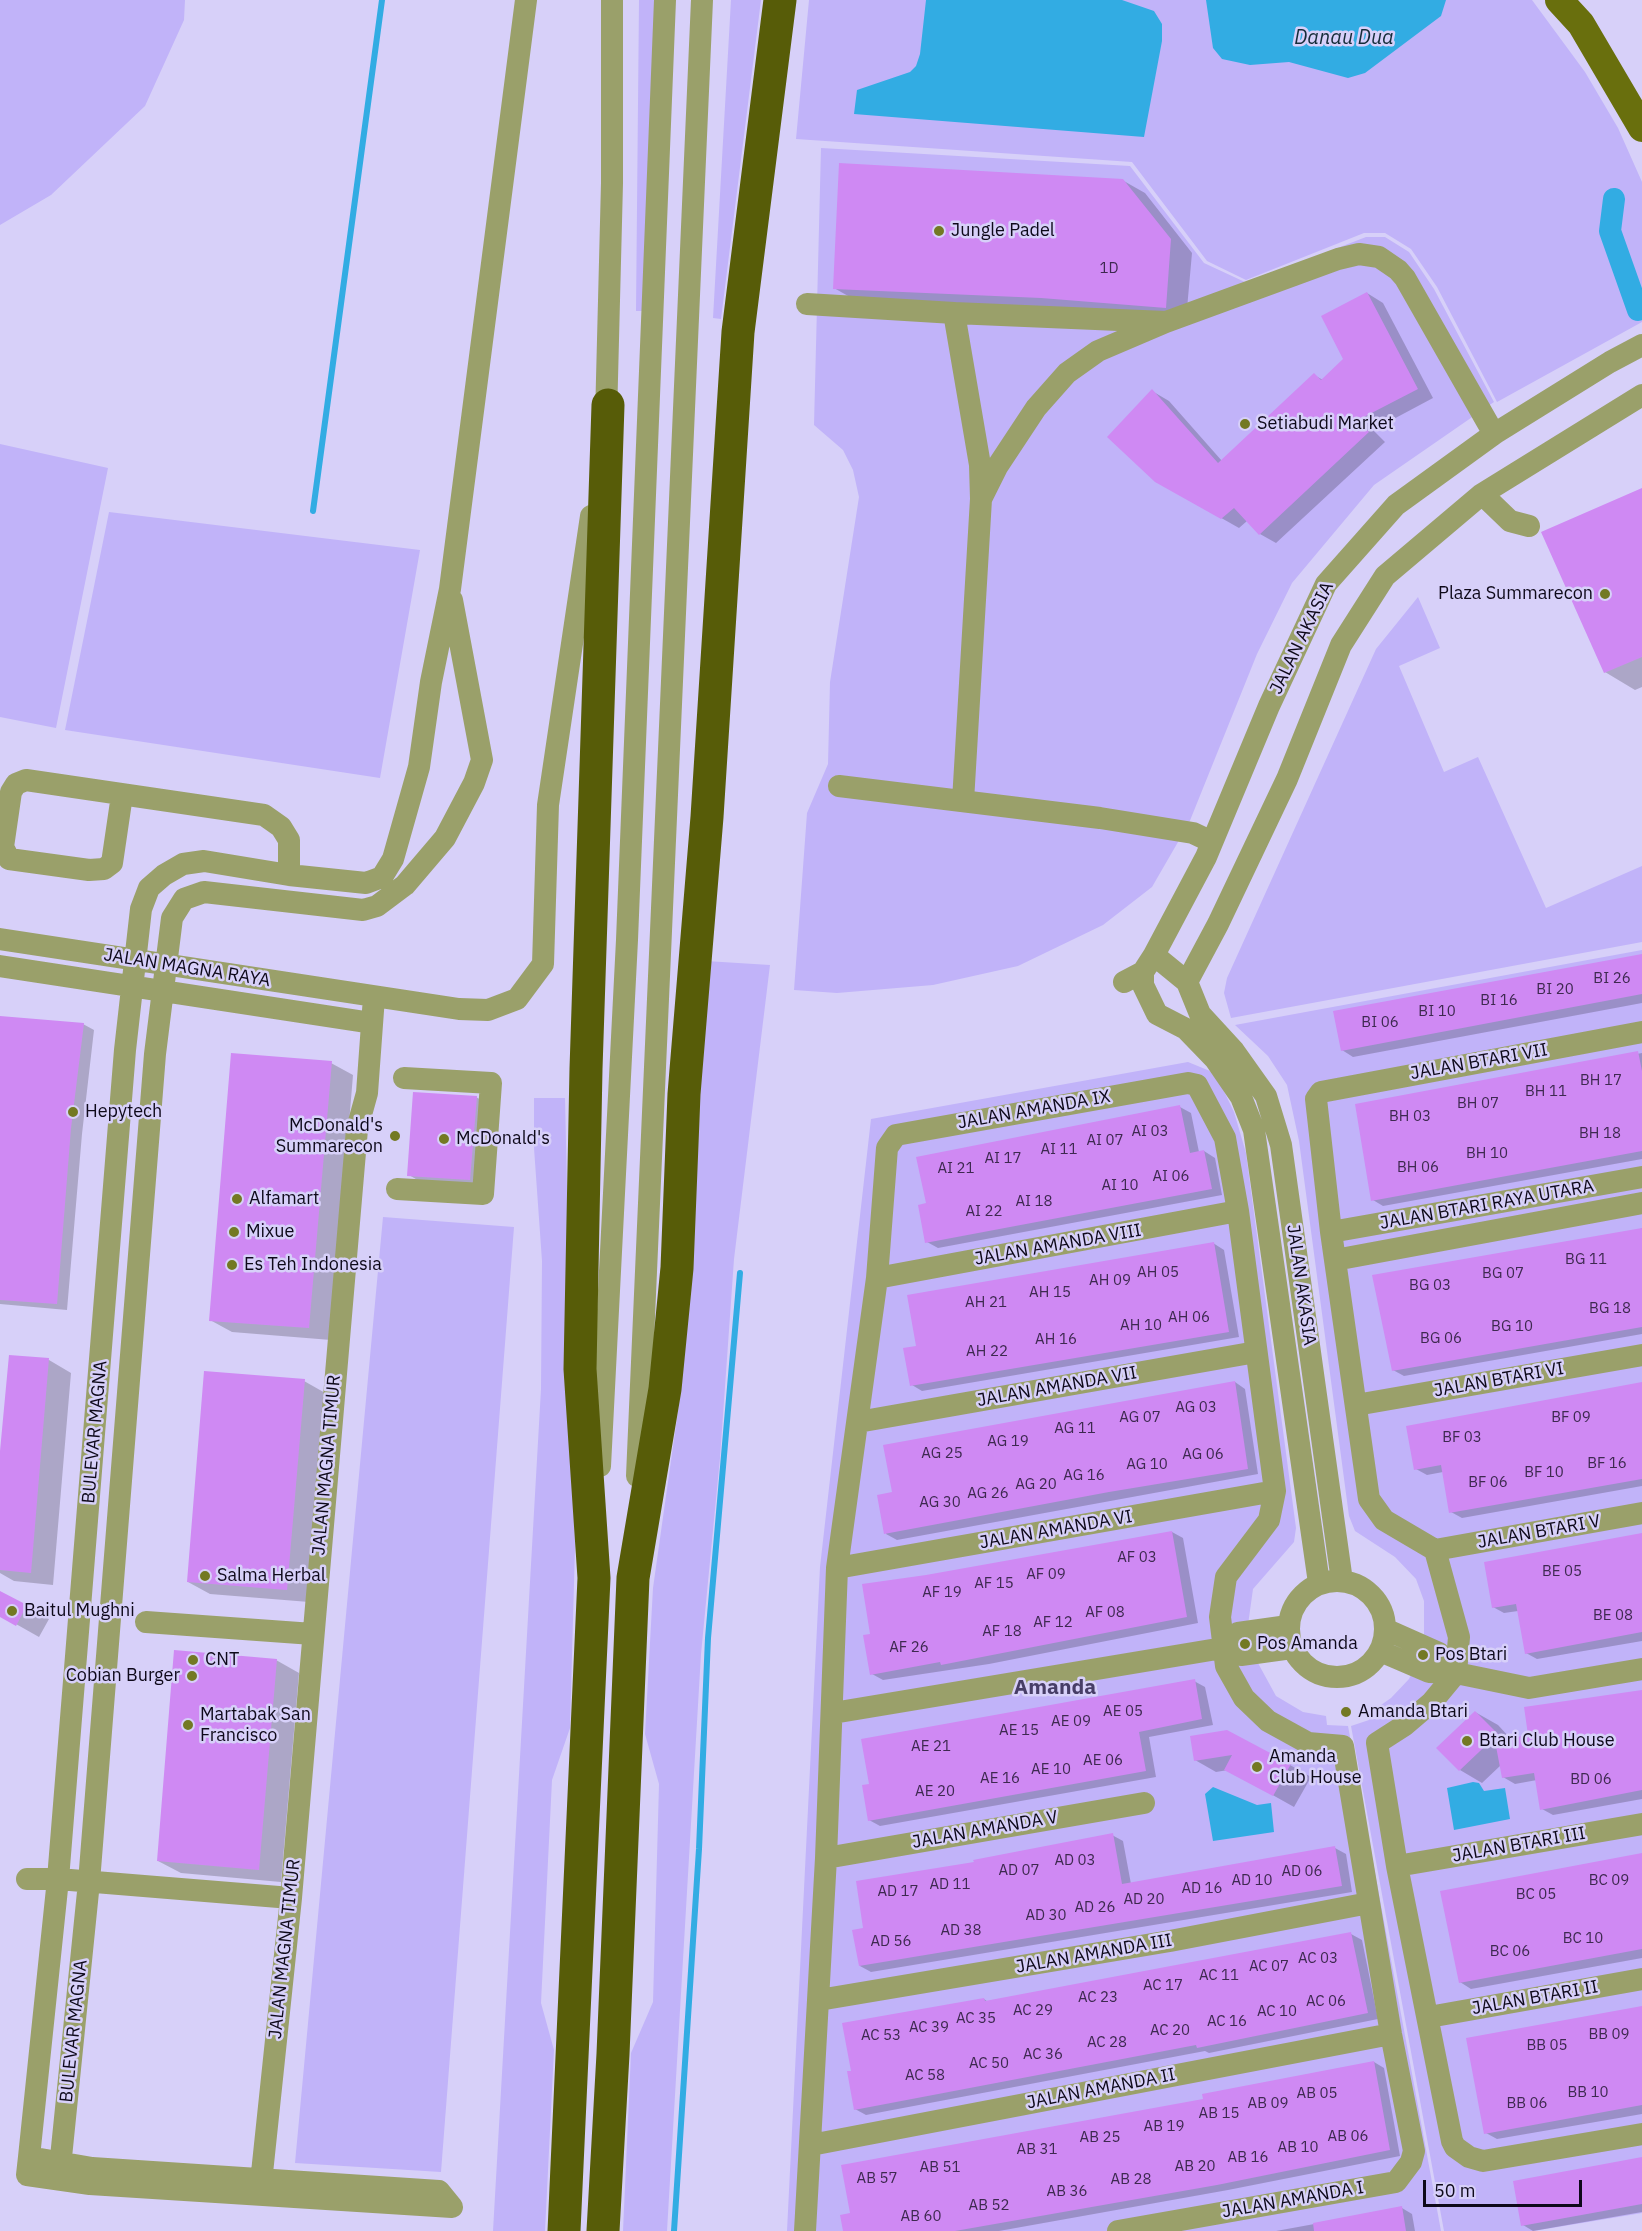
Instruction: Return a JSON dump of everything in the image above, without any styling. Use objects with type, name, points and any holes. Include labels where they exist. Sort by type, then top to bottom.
[{"type":"highway","points":[[603,2231],[613,2054],[633,1578],[665,1389],[677,1268],[684,1094],[707,817],[738,332],[780,0]]},
{"type":"highway","points":[[564,2231],[594,1578],[580,1369],[586,1057],[608,405]]},
{"type":"main road","points":[[1559,0],[1581,24],[1642,129]]},
{"type":"street","points":[[450,589],[526,0]]},
{"type":"street","name":"JALAN MAGNA RAYA","points":[[0,939],[459,1009],[488,1010],[517,999],[543,964],[548,805],[608,405],[612,0]]},
{"type":"street","points":[[594,1578],[627,940],[666,0]]},
{"type":"street","points":[[633,1578],[702,0]]},
{"type":"street","points":[[981,499],[997,467],[1029,417],[1067,373],[1114,342],[1338,259],[1359,254],[1379,257],[1398,270],[1405,278],[1494,434]]},
{"type":"street","points":[[807,304],[1166,322]]},
{"type":"street","points":[[954,313],[980,465],[981,499],[963,801]]},
{"type":"street","name":"JALAN AKASIA","points":[[1319,1584],[1254,1130],[1241,1096],[1193,1022],[1187,982],[1141,970],[1212,842],[1269,706],[1326,584],[1396,505],[1494,434],[1610,362],[1642,345]]},
{"type":"street","points":[[1187,982],[1218,924],[1287,779],[1341,645],[1385,576],[1482,494],[1642,395]]},
{"type":"street","points":[[1482,494],[1510,521],[1529,526]]},
{"type":"street","name":"BULEVAR MAGNA","points":[[450,589],[482,760],[474,783],[445,838],[391,897],[377,906],[363,910],[204,892],[184,899],[172,918],[161,990],[89,1882],[60,2171],[28,2166],[58,1879],[131,986],[141,909],[149,888],[183,864],[204,861],[290,875],[366,883],[375,882],[387,870],[419,767],[431,682],[450,589]]},
{"type":"street","points":[[122,795],[112,863],[104,869],[89,870],[9,858],[3,847],[11,792],[16,784],[26,780],[264,815],[281,827],[289,840],[290,875]]},
{"type":"street","points":[[839,786],[1181,831],[1193,833],[1212,842]]},
{"type":"street","name":"JALAN MAGNA RAYA","points":[[0,966],[372,1023]]},
{"type":"street","points":[[1141,970],[1143,985],[1157,1014]]},
{"type":"street","name":"JALAN MAGNA TIMUR","points":[[261,2186],[291,1898],[357,1129],[368,1093],[374,997]]},
{"type":"street","name":"JALAN AKASIA","points":[[1135,1015],[1157,1014],[1193,1022],[1234,1051],[1266,1095],[1281,1144],[1342,1581]]},
{"type":"street","name":"JALAN BTARI VII","points":[[1331,1232],[1317,1094],[1642,1032]]},
{"type":"street","points":[[397,1189],[483,1194],[491,1083],[404,1078]]},
{"type":"street","name":"JALAN AMANDA IX","points":[[878,1278],[886,1148],[896,1135],[1188,1083],[1197,1085],[1225,1138],[1238,1211]]},
{"type":"street","name":"JALAN BTARI RAYA UTARA","points":[[1331,1232],[1642,1177]]},
{"type":"street","name":"JALAN BTARI RAYA UTARA","points":[[1335,1260],[1642,1203]]},
{"type":"street","points":[[1238,1211],[1275,1491],[1269,1520],[1226,1577],[1220,1617],[1226,1666],[1244,1698],[1268,1721],[1308,1743],[1343,1746],[1391,2034]]},
{"type":"street","name":"JALAN AMANDA VIII","points":[[878,1278],[1238,1211]]},
{"type":"street","points":[[1331,1232],[1369,1499],[1384,1520],[1435,1550],[1460,1637],[1456,1673],[1432,1702],[1405,1725],[1377,1743],[1397,1866],[1429,2016],[1452,2142],[1469,2157],[1483,2161],[1642,2134]]},
{"type":"street","points":[[805,2231],[833,1713],[837,1568],[878,1278]]},
{"type":"street","name":"JALAN AMANDA VII","points":[[858,1422],[1256,1352]]},
{"type":"street","name":"JALAN BTARI VI","points":[[1356,1405],[1642,1355]]},
{"type":"street","name":"JALAN AMANDA VI","points":[[837,1568],[1275,1491]]},
{"type":"street","name":"JALAN BTARI V","points":[[1435,1550],[1642,1513]]},
{"type":"street","points":[[1342,1581],[1364,1589],[1373,1596],[1384,1617],[1385,1629],[1380,1651],[1373,1661],[1358,1672],[1341,1677],[1329,1676],[1307,1667],[1292,1648],[1288,1626],[1294,1605],[1301,1596],[1319,1584],[1342,1581]]},
{"type":"street","points":[[146,1622],[313,1634]]},
{"type":"street","points":[[1223,1648],[1238,1632],[1288,1626]]},
{"type":"street","points":[[1385,1629],[1439,1653],[1456,1673]]},
{"type":"street","points":[[833,1713],[1223,1648],[1241,1655],[1292,1648]]},
{"type":"street","points":[[1380,1651],[1429,1672],[1456,1673],[1529,1688],[1642,1669]]},
{"type":"street","name":"JALAN AMANDA V","points":[[826,1858],[1144,1803]]},
{"type":"street","name":"JALAN BTARI III","points":[[1397,1866],[1642,1824]]},
{"type":"street","points":[[27,1879],[58,1879],[291,1898]]},
{"type":"street","name":"JALAN AMANDA III","points":[[819,2000],[1148,1945],[1369,1903]]},
{"type":"street","name":"JALAN BTARI II","points":[[1429,2016],[1642,1979]]},
{"type":"street","name":"JALAN AMANDA II","points":[[811,2145],[1391,2034]]},
{"type":"street","name":"JALAN AMANDA I","points":[[1118,2231],[1396,2182],[1411,2163],[1414,2151],[1391,2034]]},
{"type":"street","points":[[60,2171],[92,2168],[452,2207],[439,2191],[261,2186]]},
{"type":"shaded area","points":[[0,0],[185,0],[184,20],[145,106],[51,195],[0,225]]},
{"type":"shaded area","points":[[639,0],[656,0],[643,311],[636,311]]},
{"type":"shaded area","points":[[731,0],[761,0],[721,319],[713,318]]},
{"type":"shaded area","points":[[809,0],[1532,0],[1585,72],[1618,128],[1642,182],[1642,322],[1497,402],[1437,287],[1411,249],[1385,233],[1364,233],[1246,280],[1207,261],[1132,162],[796,139]]},
{"type":"shaded area","points":[[821,148],[1130,166],[1204,263],[1247,283],[1366,237],[1385,237],[1409,252],[1434,289],[1494,402],[1374,485],[1292,583],[1257,654],[1189,823],[1152,887],[1103,925],[1018,966],[933,985],[837,993],[794,990],[807,813],[828,764],[830,682],[859,497],[853,470],[843,450],[814,425]]},
{"type":"shaded area","points":[[0,444],[108,468],[56,728],[0,717]]},
{"type":"shaded area","points":[[109,512],[420,550],[380,778],[65,730]]},
{"type":"shaded area","points":[[1418,597],[1440,648],[1399,666],[1444,772],[1478,757],[1546,908],[1642,866],[1642,942],[1231,1018],[1224,993],[1227,978],[1376,649]]},
{"type":"shaded area","points":[[1642,950],[1642,2213],[1534,2231],[1444,2231],[1351,1726],[1369,1720],[1368,1714],[1391,1698],[1409,1679],[1424,1646],[1424,1601],[1416,1579],[1395,1557],[1355,1531],[1349,1516],[1299,1141],[1287,1085],[1268,1056],[1235,1025]]},
{"type":"shaded area","points":[[706,961],[770,965],[734,1259],[720,1458],[701,1654],[667,2231],[623,2231],[631,2053],[653,2002],[659,1784],[645,1734],[653,1588],[679,1404]]},
{"type":"shaded area","points":[[1188,1062],[1210,1071],[1221,1085],[1234,1112],[1246,1153],[1296,1528],[1294,1542],[1253,1589],[1247,1632],[1253,1654],[1276,1696],[1303,1712],[1326,1716],[1327,1725],[1348,1726],[1441,2231],[787,2231],[820,1567],[871,1119]]},
{"type":"shaded area","points":[[534,1098],[565,1098],[575,1547],[570,1728],[552,1780],[541,2003],[554,2050],[545,2231],[493,2231],[541,1389],[542,1261],[534,1148]]},
{"type":"shaded area","points":[[383,1217],[514,1227],[441,2172],[295,2163]]},
{"type":"water","points":[[926,0],[1122,0],[1154,11],[1162,24],[1162,41],[1144,137],[854,114],[857,90],[910,72],[916,66],[920,54]]},
{"type":"water","name":"Danau Dua","points":[[1206,0],[1446,0],[1441,16],[1365,73],[1348,78],[1289,62],[1250,65],[1222,59],[1213,48]]},
{"type":"water","points":[[1473,1782],[1479,1783],[1484,1791],[1505,1788],[1510,1819],[1454,1830],[1447,1788]]},
{"type":"water","points":[[1213,1787],[1257,1805],[1271,1803],[1274,1832],[1213,1841],[1205,1794]]},
{"type":"building","name":"Jungle Padel","points":[[839,163],[1123,179],[1171,239],[1166,308],[1041,298],[833,289]]},
{"type":"building","points":[[1367,292],[1418,389],[1358,420],[1369,432],[1259,535],[1234,508],[1221,519],[1155,482],[1107,437],[1152,389],[1218,463],[1314,373],[1321,380],[1343,359],[1321,316]]},
{"type":"building","name":"Plaza Summarecon","points":[[1642,488],[1642,657],[1604,673],[1541,532]]},
{"type":"building","points":[[1642,954],[1642,994],[1341,1051],[1333,1011]]},
{"type":"building","points":[[0,1016],[84,1023],[71,1128],[57,1304],[0,1300]]},
{"type":"building","points":[[1638,1051],[1642,1071],[1642,1151],[1371,1201],[1355,1104]]},
{"type":"building","points":[[231,1053],[332,1061],[309,1328],[209,1321]]},
{"type":"building","name":"McDonald's","points":[[413,1092],[477,1096],[470,1180],[407,1176]]},
{"type":"building","points":[[1180,1105],[1190,1153],[1204,1150],[1212,1189],[925,1243],[918,1205],[926,1203],[916,1157]]},
{"type":"building","points":[[1642,1228],[1642,1327],[1392,1371],[1372,1275]]},
{"type":"building","points":[[1214,1242],[1229,1332],[910,1386],[903,1348],[916,1346],[907,1295]]},
{"type":"building","points":[[9,1355],[49,1358],[31,1573],[0,1570],[0,1451]]},
{"type":"building","points":[[204,1371],[305,1379],[287,1590],[187,1582]]},
{"type":"building","points":[[1235,1381],[1248,1469],[884,1534],[877,1495],[892,1492],[883,1445]]},
{"type":"building","points":[[1642,1382],[1642,1479],[1449,1513],[1441,1465],[1414,1470],[1406,1426]]},
{"type":"building","points":[[1172,1531],[1187,1617],[941,1665],[940,1662],[870,1675],[863,1635],[870,1634],[862,1584],[926,1575]]},
{"type":"building","points":[[1642,1533],[1642,1632],[1525,1654],[1516,1604],[1492,1608],[1484,1562]]},
{"type":"building","name":"Baitul Mughni","points":[[0,1591],[27,1605],[16,1626],[0,1617]]},
{"type":"building","points":[[174,1650],[277,1659],[259,1870],[157,1861]]},
{"type":"building","points":[[1195,1679],[1202,1719],[1139,1732],[1146,1771],[868,1821],[862,1785],[869,1784],[861,1739]]},
{"type":"building","points":[[1642,1690],[1642,1790],[1540,1810],[1534,1773],[1502,1778],[1495,1741],[1528,1735],[1524,1707]]},
{"type":"building","name":"Btari Club House","points":[[1475,1711],[1498,1734],[1459,1771],[1436,1748]]},
{"type":"building","name":"Amanda Club House","points":[[1227,1730],[1291,1764],[1273,1796],[1224,1770],[1232,1755],[1194,1761],[1190,1736]]},
{"type":"building","points":[[1113,1833],[1122,1884],[1335,1846],[1342,1886],[859,1966],[852,1930],[863,1928],[856,1881],[974,1862],[973,1860]]},
{"type":"building","points":[[1642,1853],[1642,1949],[1459,1983],[1440,1891]]},
{"type":"building","points":[[1351,1932],[1368,2013],[1197,2048],[1196,2045],[854,2110],[847,2071],[851,2071],[842,2023],[984,1998],[985,2001]]},
{"type":"building","points":[[1642,2006],[1642,2105],[1484,2134],[1466,2038]]},
{"type":"building","points":[[1374,2061],[1390,2150],[1217,2185],[955,2231],[843,2231],[840,2215],[850,2213],[841,2165],[1203,2099],[1202,2094]]},
{"type":"building","points":[[1642,2157],[1642,2204],[1521,2226],[1513,2181]]},
{"type":"building","points":[[1402,2206],[1406,2231],[1314,2231],[1313,2223]]},
{"type":"waterway","points":[[313,511],[382,0]]},
{"type":"waterway","points":[[1614,199],[1610,231],[1638,310]]},
{"type":"waterway","points":[[674,2231],[699,1849],[708,1638],[740,1273]]},
{"type":"place","name":"Jungle Padel","points":[[939,231]]},
{"type":"place","name":"Setiabudi Market","points":[[1245,424]]},
{"type":"place","name":"Plaza Summarecon","points":[[1605,594]]},
{"type":"place","name":"Hepytech","points":[[73,1112]]},
{"type":"place","name":"McDonald's Summarecon","points":[[395,1136]]},
{"type":"place","name":"McDonald's","points":[[444,1139]]},
{"type":"place","name":"Alfamart","points":[[237,1199]]},
{"type":"place","name":"Mixue","points":[[234,1232]]},
{"type":"place","name":"Es Teh Indonesia","points":[[232,1265]]},
{"type":"place","name":"Salma Herbal","points":[[205,1576]]},
{"type":"place","name":"Baitul Mughni","points":[[12,1611]]},
{"type":"place","name":"Pos Amanda","points":[[1245,1644]]},
{"type":"place","name":"Pos Btari","points":[[1423,1655]]},
{"type":"place","name":"CNT","points":[[193,1660]]},
{"type":"place","name":"Cobian Burger","points":[[192,1676]]},
{"type":"place","name":"Amanda Btari","points":[[1346,1712]]},
{"type":"place","name":"Martabak San Francisco","points":[[188,1725]]},
{"type":"place","name":"Btari Club House","points":[[1467,1741]]},
{"type":"place","name":"Amanda Club House","points":[[1257,1767]]},
{"type":"district","name":"Amanda","points":[[1055,1688]]}]
